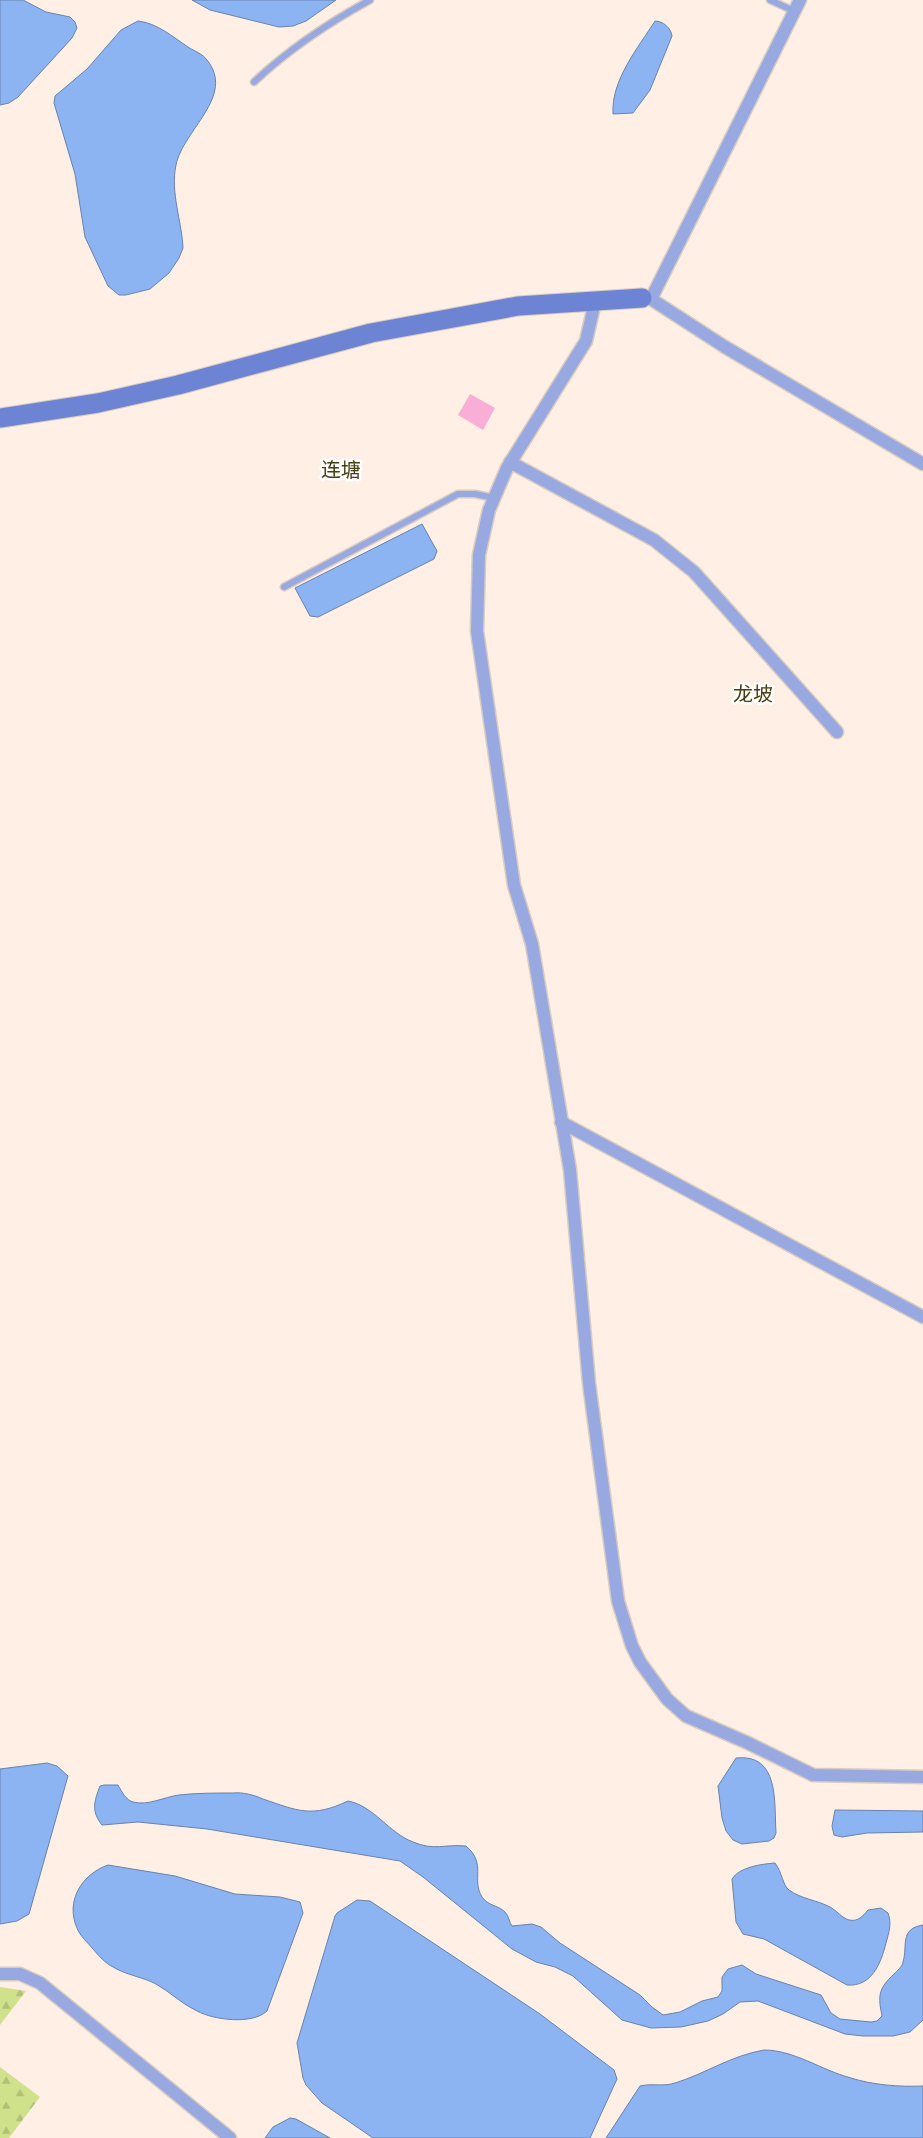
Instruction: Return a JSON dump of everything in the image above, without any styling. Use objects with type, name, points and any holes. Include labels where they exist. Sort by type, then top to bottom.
[{"type":"street","points":[[646,298],[797,6]]},
{"type":"street","points":[[0,418],[98,403],[178,386],[371,333],[518,306],[646,298],[923,464]]},
{"type":"street","points":[[595,302],[586,341],[510,462],[488,510],[480,556],[477,631],[514,885],[532,944],[570,1170],[589,1383],[618,1601],[632,1646],[640,1662],[667,1699],[686,1716],[748,1743],[813,1776],[923,1777]]},
{"type":"street","points":[[510,462],[654,540],[680,558],[837,732]]},
{"type":"street","points":[[561,1122],[923,1317]]},
{"type":"street","points":[[0,1974],[20,1974],[40,1983],[230,2138]]},
{"type":"lane","points":[[254,82],[276,61],[301,42],[370,0]]},
{"type":"lane","points":[[770,0],[797,6]]},
{"type":"lane","points":[[284,587],[458,494],[475,494],[494,498]]},
{"type":"green space","points":[[0,1987],[26,1991],[0,2025]]},
{"type":"green space","points":[[0,2067],[40,2097],[9,2138],[0,2138]]},
{"type":"water","points":[[0,0],[23,0],[46,12],[70,17],[75,22],[77,28],[72,38],[18,97],[9,103],[0,105]]},
{"type":"water","points":[[192,0],[336,0],[306,21],[293,26],[279,27],[210,10]]},
{"type":"water","points":[[138,21],[158,27],[203,56],[214,73],[215,87],[212,100],[188,139],[176,165],[174,186],[183,248],[179,258],[169,273],[150,289],[119,295],[108,286],[85,237],[75,174],[54,103],[55,96],[87,69],[121,30]]},
{"type":"water","points":[[655,21],[661,22],[666,26],[672,36],[650,90],[633,113],[613,114],[616,89],[621,77]]},
{"type":"water","points":[[422,524],[437,551],[434,559],[318,617],[310,616],[295,588]]},
{"type":"water","points":[[736,1758],[750,1759],[761,1763],[772,1782],[776,1833],[774,1838],[769,1841],[742,1844],[733,1840],[726,1831],[722,1818],[718,1786]]},
{"type":"water","points":[[47,1763],[57,1766],[68,1776],[29,1914],[17,1921],[0,1924],[0,1769]]},
{"type":"water","points":[[118,1785],[128,1799],[139,1803],[185,1794],[241,1793],[286,1807],[315,1811],[324,1810],[348,1801],[366,1808],[404,1838],[413,1842],[434,1847],[466,1846],[476,1859],[478,1884],[482,1897],[505,1912],[512,1926],[532,1924],[541,1927],[560,1943],[640,1995],[663,2015],[680,2012],[702,2001],[718,1997],[722,1991],[722,1977],[728,1969],[742,1965],[756,1974],[821,1995],[831,2013],[840,2019],[877,2021],[882,2016],[880,1993],[902,1964],[907,1934],[915,1927],[923,1925],[923,2020],[910,2032],[893,2036],[845,2034],[758,2001],[740,2002],[723,2014],[708,2021],[681,2027],[651,2028],[622,2020],[573,1976],[555,1967],[536,1962],[512,1949],[423,1877],[400,1861],[207,1829],[138,1822],[102,1825],[96,1815],[95,1806],[100,1786]]},
{"type":"water","points":[[835,1810],[923,1811],[923,1832],[867,1833],[842,1837],[834,1835],[832,1826]]},
{"type":"water","points":[[775,1863],[789,1890],[830,1907],[846,1919],[855,1920],[868,1910],[881,1908],[888,1913],[890,1928],[884,1951],[878,1966],[869,1978],[856,1985],[847,1985],[764,1939],[743,1934],[736,1922],[732,1879],[745,1869]]},
{"type":"water","points":[[108,1865],[175,1876],[235,1894],[280,1897],[300,1902],[303,1913],[267,2011],[243,2020],[213,2017],[186,2005],[156,1984],[118,1970],[102,1959],[78,1931],[73,1908],[78,1890],[84,1882],[90,1875]]},
{"type":"water","points":[[357,1900],[370,1901],[540,2014],[614,2070],[617,2079],[590,2138],[373,2138],[322,2103],[306,2085],[303,2078],[297,2043],[335,1916]]},
{"type":"water","points":[[764,2050],[786,2053],[859,2080],[886,2085],[923,2086],[923,2138],[606,2138],[640,2086],[675,2083],[729,2060]]},
{"type":"water","points":[[290,2118],[296,2119],[330,2138],[265,2138],[273,2127]]},
{"type":"building","points":[[470,394],[495,408],[483,430],[458,415]]},
{"type":"district","name":"连塘","points":[[341,469]]},
{"type":"district","name":"龙坡","points":[[753,693]]}]
